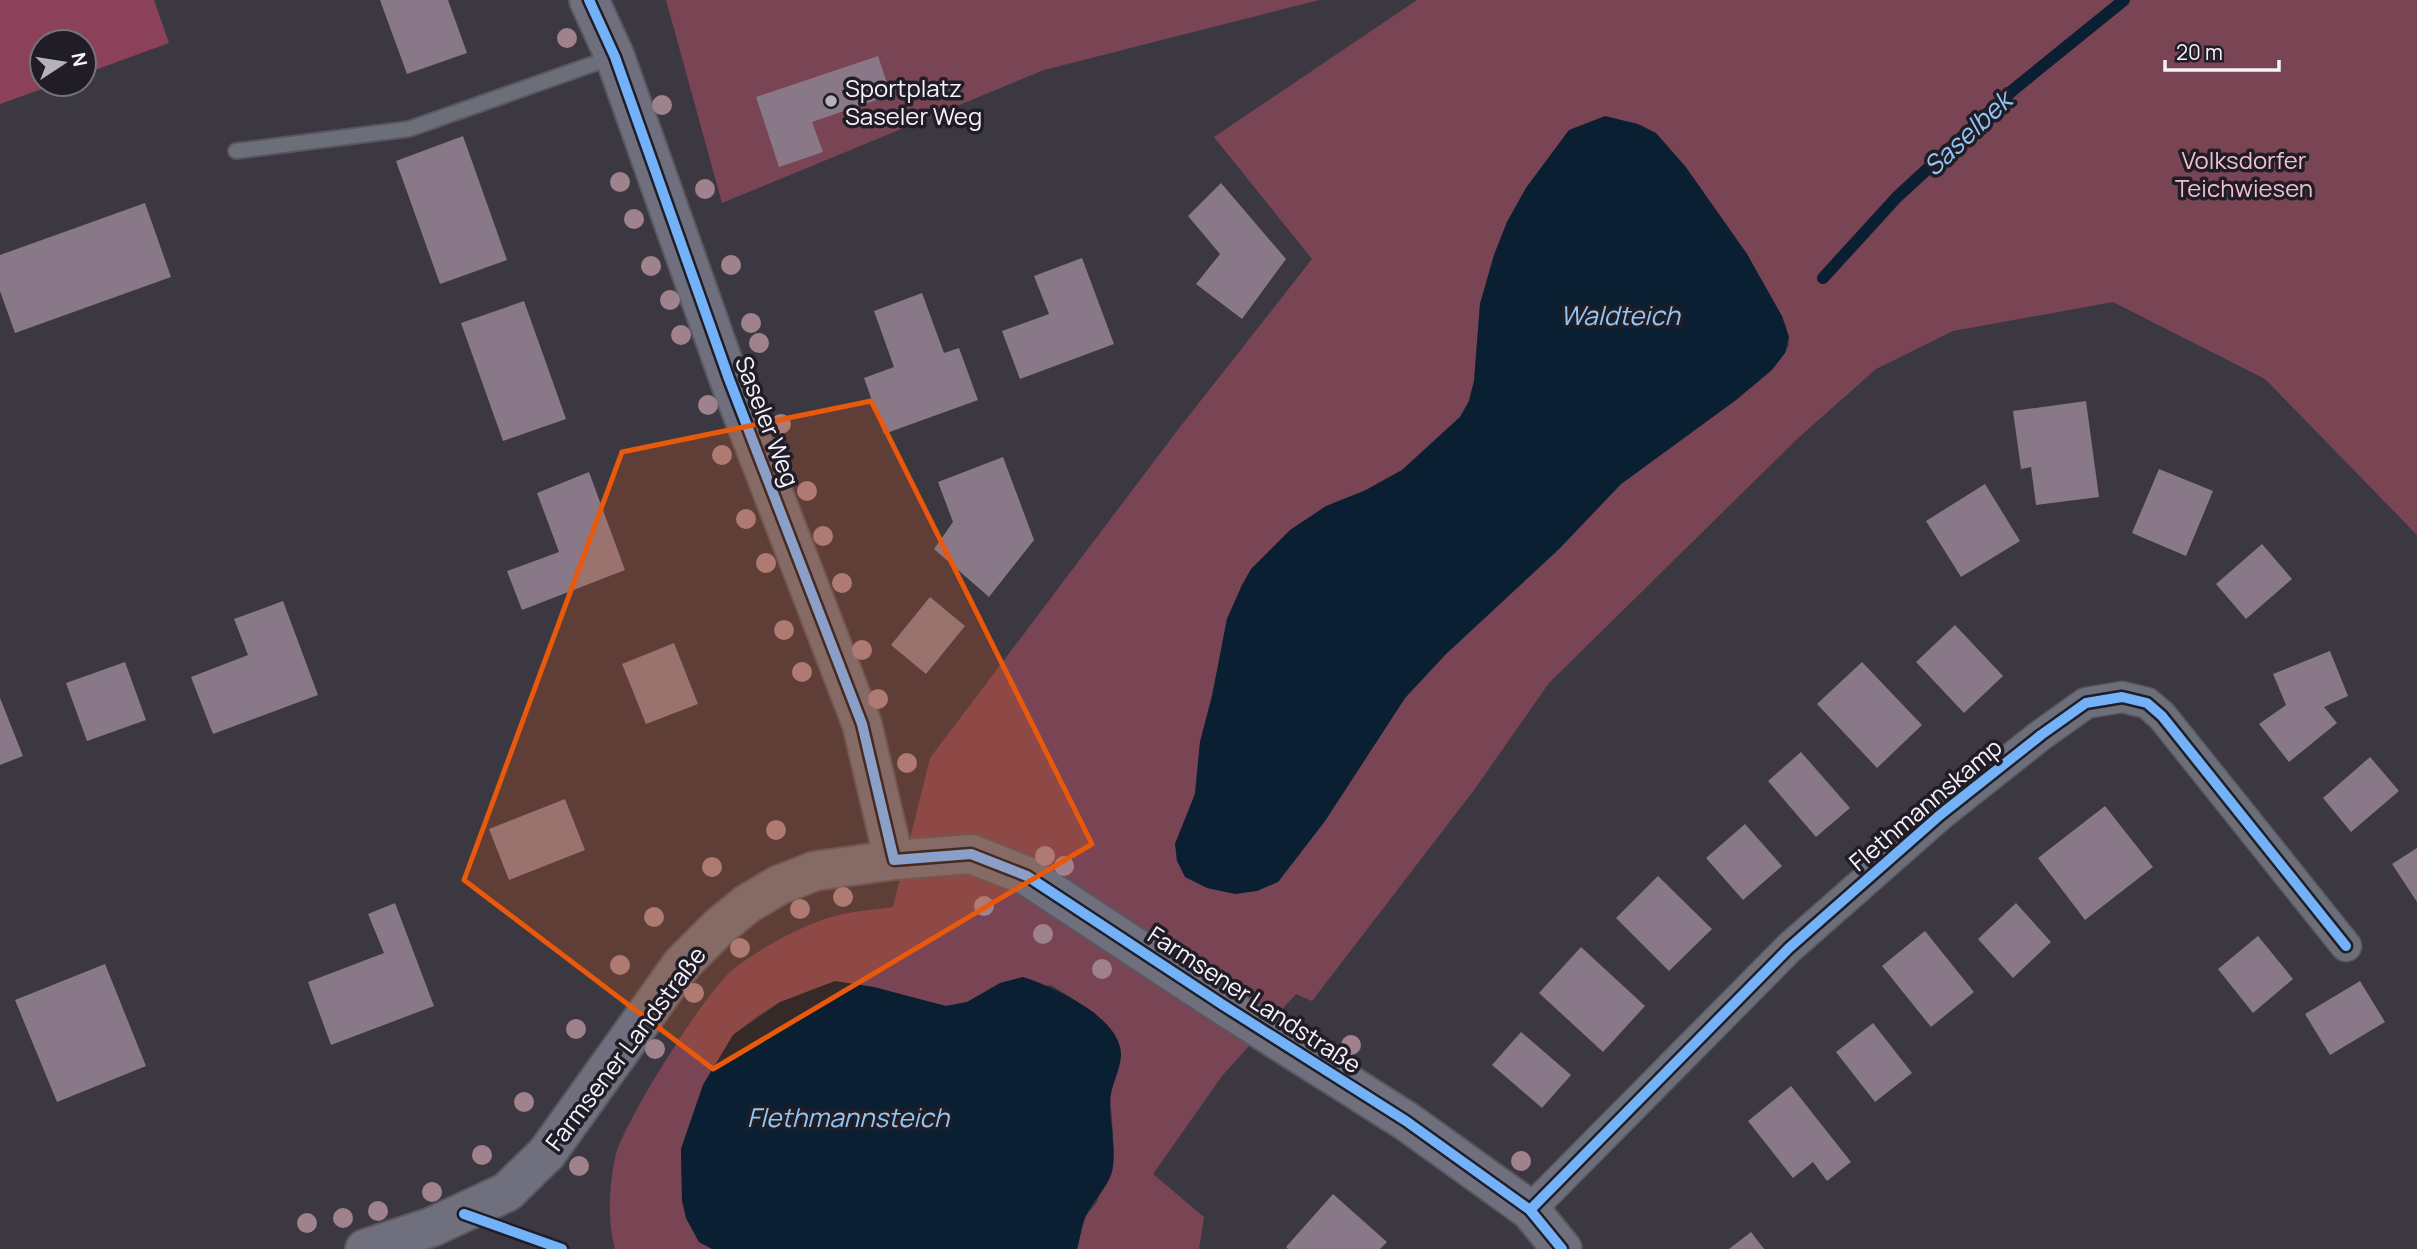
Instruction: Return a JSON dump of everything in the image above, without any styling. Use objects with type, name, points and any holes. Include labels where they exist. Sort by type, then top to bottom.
[{"type":"main road","name":"Saseler Weg","points":[[589,0],[615,57],[729,379],[862,724],[894,860]]},
{"type":"main road","name":"Farmsener Landstraße","points":[[365,1249],[432,1227],[507,1192],[547,1153],[682,964],[747,904],[779,885],[814,872],[894,860],[971,854],[1027,876],[1406,1121],[1530,1210],[1562,1249]]},
{"type":"street","name":"Flethmannskamp","points":[[1530,1210],[1789,948],[1940,815],[2086,703],[2122,697],[2147,703],[2162,716],[2346,946]]},
{"type":"lane","points":[[236,151],[409,129],[615,57]]},
{"type":"highlighted area","points":[[871,401],[1092,844],[713,1069],[464,880],[622,452]]},
{"type":"green space","name":"Sportplatz Saseler Weg","points":[[666,0],[1319,0],[1044,70],[722,203]]},
{"type":"green space","name":"Volksdorfer Teichwiesen","points":[[1417,0],[2417,0],[2417,535],[2265,379],[2113,302],[1953,331],[1876,369],[1797,439],[1549,683],[1474,790],[1312,1001],[1296,994],[1222,1076],[1153,1174],[1204,1217],[1199,1249],[1077,1249],[1085,1217],[1097,1202],[1113,1134],[1110,1093],[1121,1056],[1118,1045],[1095,1013],[1051,985],[982,995],[967,1002],[946,1006],[912,998],[780,1002],[733,1035],[703,1085],[681,1149],[682,1200],[686,1218],[699,1242],[712,1249],[615,1249],[610,1202],[616,1154],[651,1085],[706,1000],[736,967],[797,931],[835,916],[893,907],[930,758],[1180,427],[1312,259],[1214,137]],"holes":[[[1569,130],[1685,166],[1747,254],[1786,326],[1789,345],[1785,353],[1736,400],[1621,484],[1559,549],[1446,654],[1405,698],[1325,821],[1278,882],[1175,844],[1195,794],[1200,742],[1227,619],[1251,569],[1366,490],[1402,470],[1460,417],[1469,401],[1474,381],[1480,304],[1494,255],[1507,222],[1526,188]]]},
{"type":"shaded area","points":[[0,0],[154,0],[169,43],[98,69],[98,28],[28,28],[28,94],[0,104]]},
{"type":"water","name":"Waldteich","points":[[1605,116],[1638,124],[1656,133],[1685,166],[1747,254],[1782,316],[1789,337],[1785,353],[1772,370],[1736,400],[1621,484],[1559,549],[1446,654],[1405,698],[1325,821],[1278,882],[1257,891],[1235,894],[1207,888],[1185,877],[1177,861],[1175,844],[1195,794],[1200,742],[1227,619],[1242,585],[1251,569],[1290,530],[1326,506],[1366,490],[1402,470],[1460,417],[1469,401],[1474,381],[1480,304],[1507,222],[1526,188],[1569,130]]},
{"type":"water","name":"Flethmannsteich","points":[[1023,977],[1084,1006],[1111,1029],[1119,1042],[1121,1056],[1110,1103],[1114,1146],[1112,1172],[1085,1218],[1077,1249],[712,1249],[699,1242],[686,1218],[682,1200],[681,1149],[703,1085],[733,1035],[780,1002],[835,981],[874,987],[946,1006],[967,1002],[1000,983]]},
{"type":"building","points":[[380,0],[448,0],[467,53],[407,74]]},
{"type":"building","points":[[878,56],[891,95],[812,122],[823,152],[779,167],[756,97]]},
{"type":"building","points":[[463,136],[507,260],[440,284],[396,161]]},
{"type":"building","points":[[1221,183],[1286,259],[1242,319],[1196,284],[1220,254],[1188,216]]},
{"type":"building","points":[[145,203],[171,277],[15,333],[0,291],[0,255]]},
{"type":"building","points":[[1082,258],[1114,344],[1020,379],[1002,331],[1049,314],[1034,276]]},
{"type":"building","points":[[922,293],[944,353],[959,348],[978,400],[884,434],[864,378],[894,367],[874,311]]},
{"type":"building","points":[[524,301],[566,419],[503,441],[461,323]]},
{"type":"building","points":[[2086,401],[2099,497],[2036,505],[2031,467],[2021,469],[2013,411]]},
{"type":"building","points":[[1003,457],[1034,540],[989,597],[934,549],[953,522],[938,482]]},
{"type":"building","points":[[2159,469],[2213,491],[2186,556],[2132,533]]},
{"type":"building","points":[[589,472],[625,570],[522,610],[507,571],[559,552],[537,493]]},
{"type":"building","points":[[1985,484],[2020,541],[1961,577],[1926,521]]},
{"type":"building","points":[[2262,544],[2292,579],[2246,619],[2216,584]]},
{"type":"building","points":[[930,597],[965,626],[926,674],[891,645]]},
{"type":"building","points":[[283,601],[318,695],[213,734],[191,677],[248,655],[234,619]]},
{"type":"building","points":[[1955,625],[2003,676],[1964,713],[1916,662]]},
{"type":"building","points":[[674,643],[698,704],[646,724],[622,664]]},
{"type":"building","points":[[2330,651],[2348,696],[2324,707],[2337,723],[2289,762],[2259,724],[2286,705],[2273,674]]},
{"type":"building","points":[[125,662],[146,720],[87,741],[66,683]]},
{"type":"building","points":[[1862,662],[1922,725],[1877,768],[1817,704]]},
{"type":"building","points":[[0,698],[23,756],[0,765]]},
{"type":"building","points":[[1801,752],[1850,808],[1816,837],[1768,781]]},
{"type":"building","points":[[2370,757],[2399,791],[2351,832],[2323,798]]},
{"type":"building","points":[[565,799],[585,850],[509,880],[489,829]]},
{"type":"building","points":[[2105,806],[2153,867],[2085,920],[2038,858]]},
{"type":"building","points":[[1745,824],[1782,866],[1743,900],[1706,858]]},
{"type":"building","points":[[2417,848],[2417,902],[2392,864]]},
{"type":"building","points":[[1658,876],[1712,929],[1669,971],[1616,918]]},
{"type":"building","points":[[395,903],[434,1006],[331,1045],[308,982],[384,953],[368,914]]},
{"type":"building","points":[[2016,903],[2051,942],[2013,978],[1978,939]]},
{"type":"building","points":[[1925,931],[1974,992],[1931,1027],[1882,966]]},
{"type":"building","points":[[2258,936],[2293,979],[2253,1013],[2218,969]]},
{"type":"building","points":[[1581,947],[1645,1006],[1603,1052],[1539,993]]},
{"type":"building","points":[[105,964],[146,1066],[57,1102],[15,1000]]},
{"type":"building","points":[[2360,981],[2385,1022],[2330,1055],[2305,1014]]},
{"type":"building","points":[[1873,1023],[1912,1073],[1875,1102],[1836,1052]]},
{"type":"building","points":[[1521,1032],[1571,1075],[1542,1108],[1492,1065]]},
{"type":"building","points":[[1791,1086],[1851,1162],[1827,1181],[1813,1162],[1793,1178],[1748,1121]]},
{"type":"building","points":[[1333,1194],[1387,1242],[1380,1249],[1286,1247]]},
{"type":"building","points":[[1751,1232],[1764,1249],[1729,1249]]},
{"type":"waterway","name":"Saselbek","points":[[1823,278],[1897,197],[2013,90],[2124,0]]},
{"type":"cycle path","points":[[589,0],[615,57],[729,379],[862,724],[894,860],[971,854],[1027,876],[1406,1121],[1530,1210],[1562,1249]]},
{"type":"cycle path","points":[[1530,1210],[1789,948],[1940,815],[2086,703],[2122,697],[2147,703],[2162,716],[2346,946]]},
{"type":"cycle path","points":[[464,1214],[562,1249]]},
{"type":"place","name":"Sportplatz Saseler Weg","points":[[831,101]]}]
